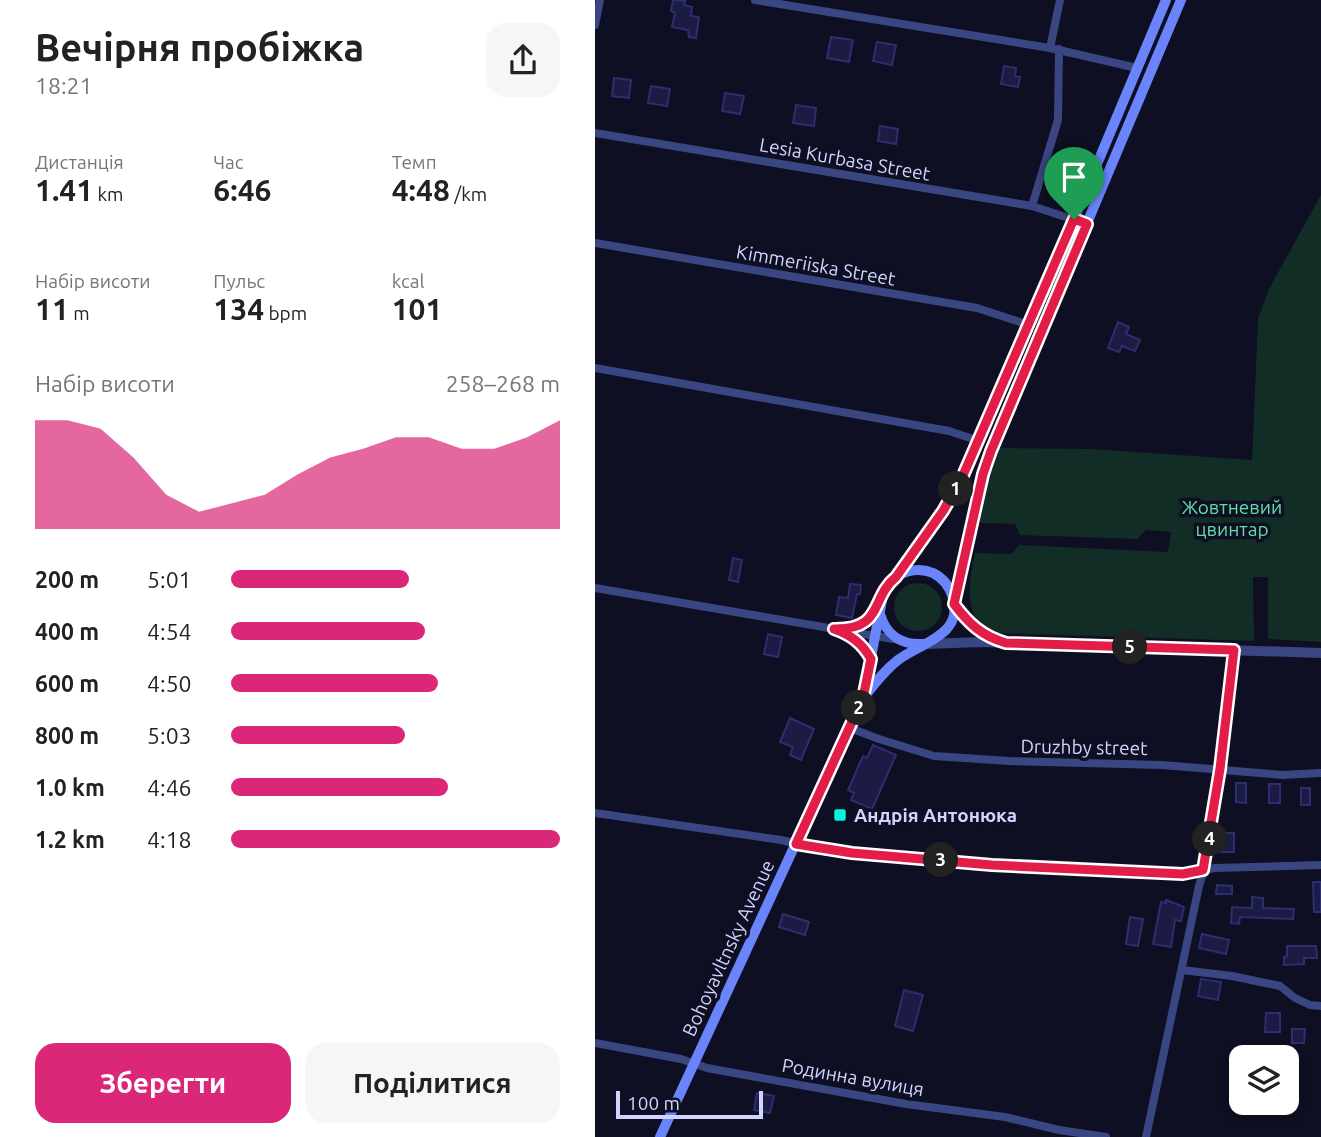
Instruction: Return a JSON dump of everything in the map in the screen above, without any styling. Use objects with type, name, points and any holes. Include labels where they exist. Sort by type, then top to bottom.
[{"type":"main road","name":"Bohoyavltnsky Avenue","points":[[660,1137],[851,728],[863,698],[884,590],[943,511],[961,480],[1166,0]]},
{"type":"main road","name":"Bohoyavltnsky Avenue","points":[[863,698],[891,666],[939,638],[952,620],[991,451],[1181,0]]},
{"type":"main road","points":[[896,577],[915,570],[929,572],[946,583],[954,603]]},
{"type":"main road","points":[[880,608],[888,631],[900,640],[926,644]]},
{"type":"street","points":[[595,25],[600,0]]},
{"type":"street","points":[[755,0],[1054,49],[1137,68]]},
{"type":"street","points":[[1032,206],[1058,120],[1054,49],[1060,0]]},
{"type":"street","name":"Lesia Kurbasa Street","points":[[595,133],[1032,206],[1087,224]]},
{"type":"street","name":"Kimmeriiska Street","points":[[595,243],[977,309],[1029,325]]},
{"type":"street","points":[[595,368],[949,431],[979,441]]},
{"type":"street","points":[[595,589],[900,640]]},
{"type":"street","points":[[954,603],[967,622],[978,631],[1006,643]]},
{"type":"street","points":[[834,629],[861,624],[880,608]]},
{"type":"street","points":[[834,629],[860,643],[871,659]]},
{"type":"street","points":[[926,644],[1006,643],[1321,653]]},
{"type":"street","points":[[1146,1137],[1203,870],[1220,769],[1234,650]]},
{"type":"street","name":"Druzhby street","points":[[851,728],[879,740],[933,755],[1009,761],[1220,769],[1283,775],[1321,773]]},
{"type":"street","points":[[595,813],[852,853],[992,865],[1183,874],[1216,867],[1321,865]]},
{"type":"street","points":[[1182,970],[1232,976],[1280,986],[1295,998],[1321,1006]]},
{"type":"street","name":"Родинна вулиця","points":[[595,1044],[707,1068],[907,1104],[1005,1117],[1059,1130],[1106,1137]]},
{"type":"green space","name":"Жовтневий цвинтар","points":[[1321,195],[1321,642],[1268,639],[1268,577],[1253,577],[1254,641],[994,633],[983,627],[976,619],[970,599],[975,553],[1012,554],[1019,545],[1168,552],[1171,532],[1146,530],[1137,539],[1020,535],[1015,524],[981,523],[979,519],[986,474],[997,449],[1091,449],[1252,460],[1258,319],[1269,289]]},
{"type":"green space","points":[[918,583],[935,590],[942,607],[935,624],[918,631],[901,624],[894,607],[901,590]]},
{"type":"building","points":[[673,0],[685,1],[684,5],[692,7],[691,16],[699,17],[696,38],[689,37],[688,30],[672,27],[675,13],[671,11]]},
{"type":"building","points":[[831,37],[853,40],[849,62],[827,58]]},
{"type":"building","points":[[877,42],[896,45],[892,65],[873,61]]},
{"type":"building","points":[[1004,66],[1016,68],[1015,76],[1020,77],[1018,87],[1001,84]]},
{"type":"building","points":[[614,78],[631,80],[629,98],[612,96]]},
{"type":"building","points":[[651,86],[670,89],[667,106],[648,103]]},
{"type":"building","points":[[725,93],[744,96],[740,114],[722,111]]},
{"type":"building","points":[[796,105],[816,108],[814,126],[793,123]]},
{"type":"building","points":[[880,126],[898,129],[896,144],[878,141]]},
{"type":"building","points":[[1118,322],[1129,327],[1126,334],[1140,340],[1135,351],[1122,346],[1119,352],[1108,348]]},
{"type":"building","points":[[733,558],[742,560],[738,582],[729,580]]},
{"type":"building","points":[[850,584],[861,585],[852,618],[836,615],[839,597],[848,598]]},
{"type":"building","points":[[768,634],[782,637],[778,657],[764,654]]},
{"type":"building","points":[[790,718],[814,729],[801,760],[790,755],[793,747],[780,742]]},
{"type":"building","points":[[873,745],[896,755],[872,809],[851,800],[854,793],[848,790],[863,756],[867,758]]},
{"type":"building","points":[[1236,783],[1246,783],[1246,803],[1236,802]]},
{"type":"building","points":[[1269,784],[1280,784],[1280,803],[1269,803]]},
{"type":"building","points":[[1301,788],[1310,788],[1310,805],[1301,805]]},
{"type":"building","points":[[1221,833],[1234,833],[1234,852],[1221,852]]},
{"type":"building","points":[[1313,882],[1321,882],[1321,912],[1314,912]]},
{"type":"building","points":[[1217,885],[1232,886],[1232,894],[1216,894]]},
{"type":"building","points":[[1252,897],[1263,898],[1263,908],[1294,909],[1293,919],[1240,917],[1239,924],[1231,923],[1232,907],[1252,908]]},
{"type":"building","points":[[1166,900],[1184,907],[1181,921],[1175,920],[1171,947],[1153,944],[1161,902],[1166,903]]},
{"type":"building","points":[[783,914],[809,922],[805,935],[779,927]]},
{"type":"building","points":[[1130,917],[1143,919],[1138,946],[1126,944]]},
{"type":"building","points":[[1202,934],[1229,940],[1226,954],[1199,948]]},
{"type":"building","points":[[1287,946],[1316,946],[1317,958],[1304,958],[1304,964],[1284,965]]},
{"type":"building","points":[[1201,979],[1221,982],[1218,1000],[1198,996]]},
{"type":"building","points":[[904,990],[923,995],[913,1031],[895,1026]]},
{"type":"building","points":[[1266,1013],[1280,1013],[1280,1032],[1265,1032]]},
{"type":"building","points":[[1292,1029],[1305,1029],[1304,1043],[1292,1043]]},
{"type":"building","points":[[757,1093],[774,1096],[770,1113],[754,1110]]},
{"type":"place","name":"Андрія Антонюка","points":[[840,815]]},
{"type":"route","points":[[1074,219],[1087,224],[991,451],[983,474],[954,604],[967,622],[983,635],[1006,643],[1234,650],[1212,826],[1203,870],[1183,874],[992,865],[852,853],[796,844],[863,698],[871,659],[860,643],[834,629],[854,627],[872,615],[887,585],[896,577],[943,511],[961,480],[1007,378],[1074,219]]}]
